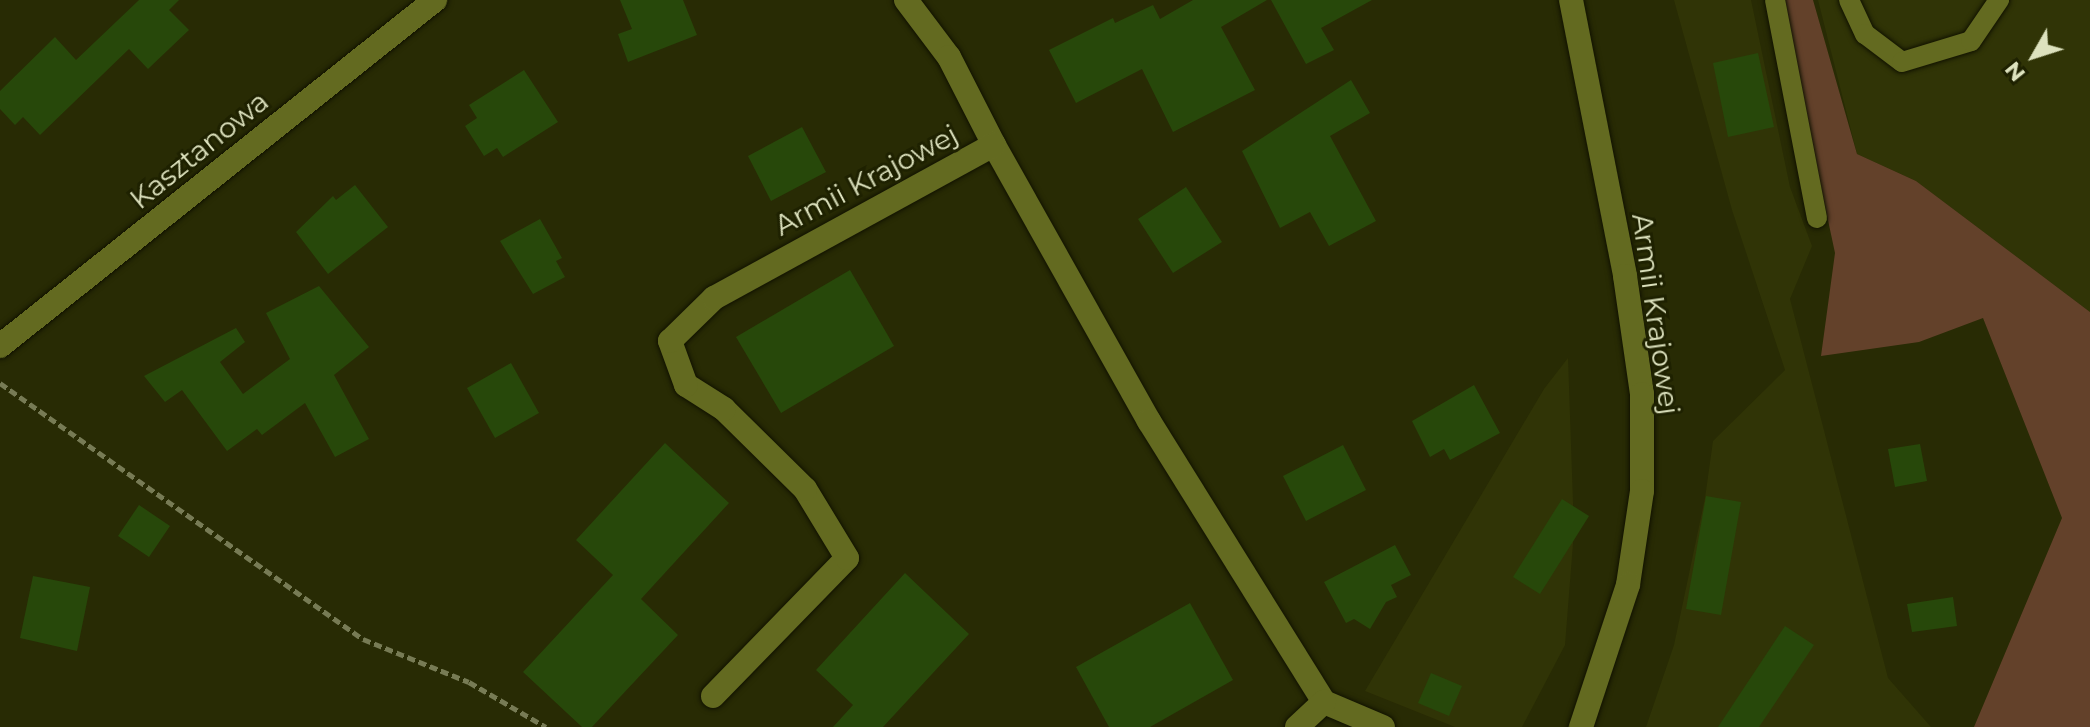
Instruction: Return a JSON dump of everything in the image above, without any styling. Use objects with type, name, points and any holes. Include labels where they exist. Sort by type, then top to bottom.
[{"type":"street","name":"Kasztanowa","points":[[0,346],[435,0]]},
{"type":"street","points":[[906,0],[949,57],[994,145]]},
{"type":"street","name":"Armii Krajowej","points":[[1571,0],[1625,276],[1642,394],[1642,491],[1628,585],[1581,727]]},
{"type":"street","name":"Armii Krajowej","points":[[713,696],[847,558],[805,489],[724,409],[686,385],[670,341],[714,298],[994,145],[1149,421],[1324,702]]},
{"type":"street","points":[[1297,727],[1324,702],[1383,727]]},
{"type":"lane","points":[[1775,0],[1817,218]]},
{"type":"lane","points":[[1849,0],[1865,34],[1902,62],[1971,41],[1999,0]]},
{"type":"path","points":[[0,383],[363,639],[469,682],[546,727]]},
{"type":"shaded area","points":[[1674,0],[1751,0],[1790,187],[1812,246],[1790,299],[1888,678],[1931,727],[1646,727],[1674,645],[1705,498],[1713,441],[1785,370],[1732,210]]},
{"type":"shaded area","points":[[1781,0],[1813,0],[1857,154],[1916,181],[2090,312],[2090,727],[1974,727],[2062,518],[1983,318],[1919,342],[1821,356],[1835,253]]},
{"type":"shaded area","points":[[1818,0],[2090,0],[2090,312],[1916,181],[1857,154]]},
{"type":"shaded area","points":[[1568,358],[1574,531],[1565,645],[1522,727],[1455,727],[1365,691],[1544,389]]},
{"type":"building","points":[[139,0],[179,0],[169,10],[189,30],[148,69],[129,49],[40,135],[23,117],[15,125],[0,109],[0,91],[55,37],[76,60]]},
{"type":"building","points":[[620,0],[683,0],[697,35],[628,62],[618,34],[632,29]]},
{"type":"building","points":[[1193,0],[1267,0],[1221,27],[1255,90],[1173,132],[1142,69],[1076,103],[1049,50],[1113,18],[1115,23],[1153,5],[1160,19]]},
{"type":"building","points":[[1271,0],[1372,0],[1321,28],[1334,50],[1306,64]]},
{"type":"building","points":[[1758,53],[1774,127],[1728,137],[1713,63]]},
{"type":"building","points":[[524,70],[558,122],[503,157],[497,148],[484,156],[465,126],[477,118],[469,105]]},
{"type":"building","points":[[1351,80],[1370,113],[1330,136],[1376,221],[1329,246],[1310,212],[1280,228],[1242,151]]},
{"type":"building","points":[[802,127],[826,172],[771,201],[748,156]]},
{"type":"building","points":[[355,185],[388,227],[328,274],[296,232],[333,196],[336,200]]},
{"type":"building","points":[[1186,187],[1222,242],[1173,273],[1138,219]]},
{"type":"building","points":[[540,219],[562,258],[556,261],[565,277],[533,294],[500,241]]},
{"type":"building","points":[[850,270],[894,346],[781,413],[736,337]]},
{"type":"building","points":[[319,286],[369,347],[334,375],[369,439],[335,457],[305,403],[262,435],[257,429],[227,451],[182,390],[165,402],[144,376],[236,328],[245,342],[220,362],[243,394],[290,359],[266,313]]},
{"type":"building","points":[[511,363],[539,413],[495,438],[467,388]]},
{"type":"building","points":[[1474,385],[1500,433],[1450,460],[1444,449],[1430,457],[1412,421]]},
{"type":"building","points":[[665,443],[729,503],[641,599],[678,635],[592,727],[582,727],[523,672],[613,575],[576,540]]},
{"type":"building","points":[[1920,444],[1927,481],[1895,487],[1888,449]]},
{"type":"building","points":[[1343,445],[1366,490],[1306,521],[1283,476]]},
{"type":"building","points":[[1706,496],[1741,502],[1721,615],[1686,609]]},
{"type":"building","points":[[1562,499],[1589,516],[1540,594],[1513,577]]},
{"type":"building","points":[[139,505],[170,526],[149,557],[118,536]]},
{"type":"building","points":[[1395,545],[1411,575],[1391,585],[1397,597],[1386,602],[1370,629],[1354,619],[1346,623],[1324,582]]},
{"type":"building","points":[[905,573],[969,634],[883,727],[833,727],[853,705],[816,670]]},
{"type":"building","points":[[33,576],[90,587],[77,651],[20,638]]},
{"type":"building","points":[[1953,597],[1957,626],[1912,632],[1907,604]]},
{"type":"building","points":[[1190,603],[1233,680],[1150,727],[1109,727],[1076,667]]},
{"type":"building","points":[[1785,626],[1814,645],[1759,727],[1718,727]]},
{"type":"building","points":[[1431,673],[1462,686],[1449,716],[1418,703]]}]
